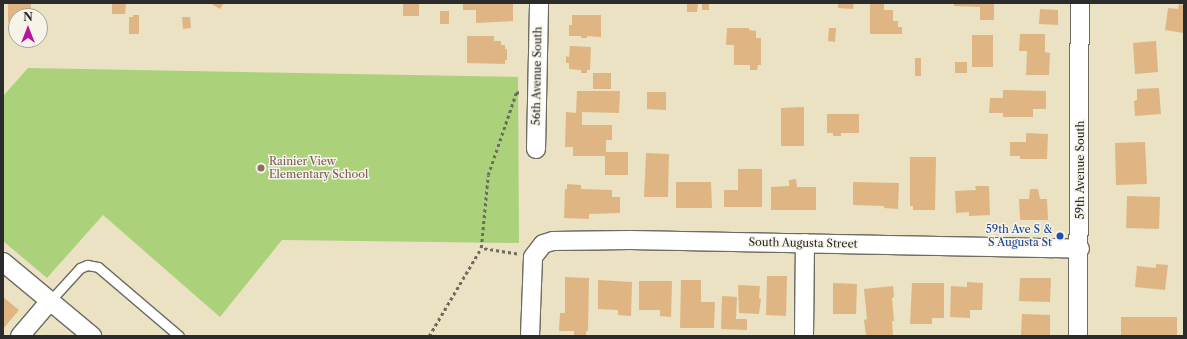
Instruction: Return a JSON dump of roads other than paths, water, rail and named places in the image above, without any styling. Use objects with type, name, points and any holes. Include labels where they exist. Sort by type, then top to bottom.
[{"type":"street","name":"56th Avenue South","points":[[536,149],[539,3]]},
{"type":"street","name":"59th Avenue South","points":[[1078,336],[1080,249],[1080,3]]},
{"type":"street","name":"South Augusta Street","points":[[530,336],[533,257],[543,244],[553,241],[573,239],[1080,249]]},
{"type":"street","points":[[804,336],[805,243]]},
{"type":"street","points":[[3,262],[49,302],[92,336]]},
{"type":"street","points":[[20,336],[49,302]]},
{"type":"lane","points":[[49,302],[80,268],[87,265],[98,267],[180,336]]},
{"type":"place","name":"Rainier View Elementary School","points":[[261,168]]},
{"type":"place","name":"59th Ave S & S Augusta St","points":[[1060,236]]}]
